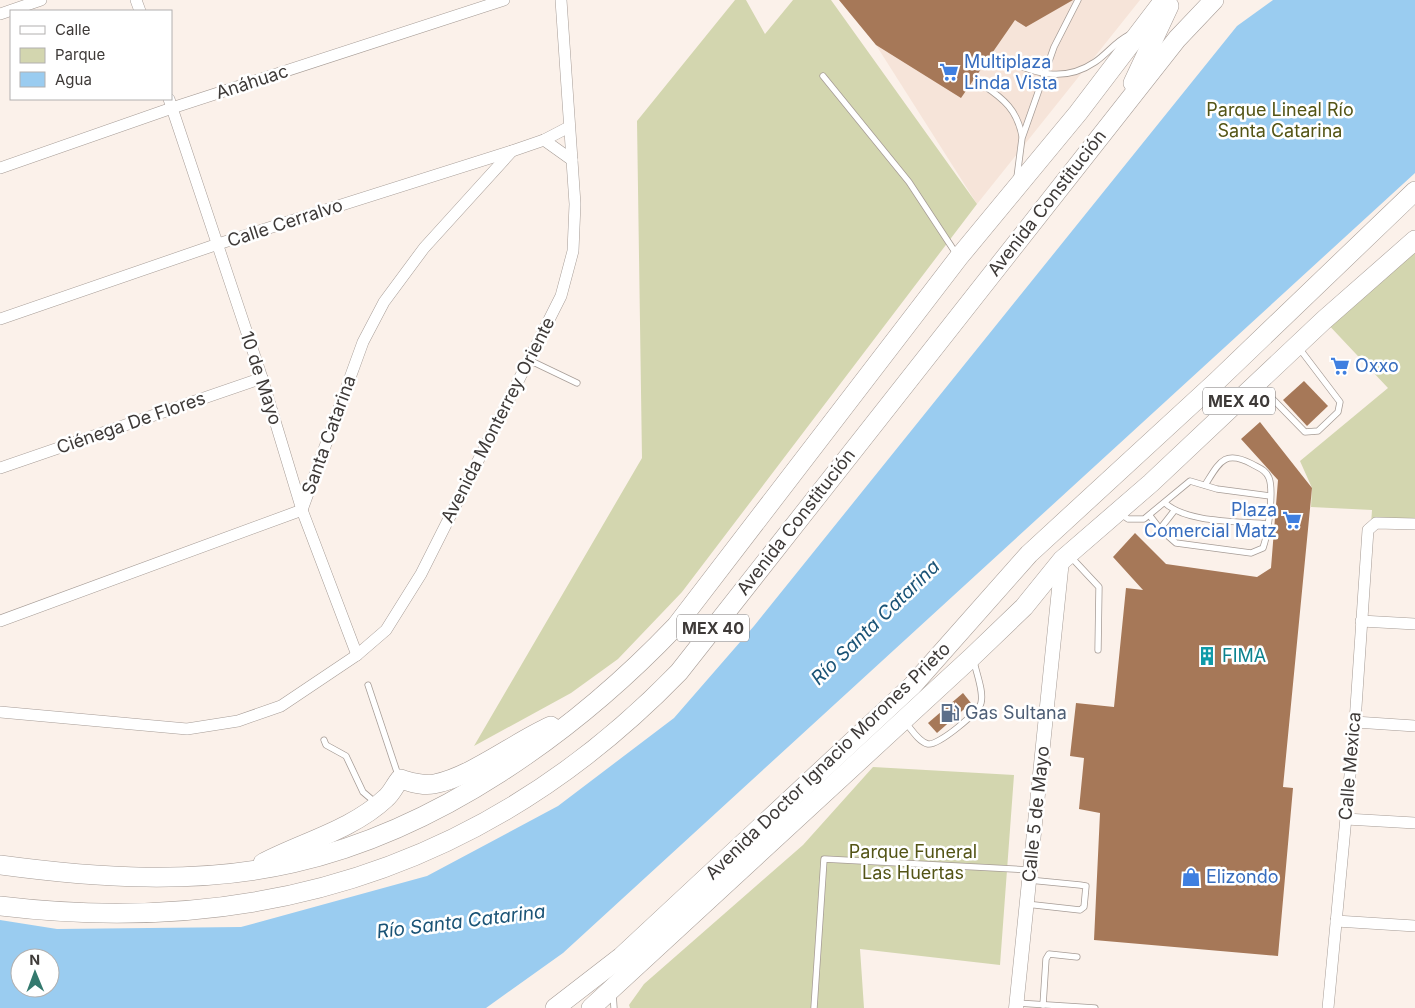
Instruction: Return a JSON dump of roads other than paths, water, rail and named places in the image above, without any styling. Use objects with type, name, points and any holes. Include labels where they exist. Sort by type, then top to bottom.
[{"type":"highway","name":"Avenida Constitución","points":[[0,865],[94,876],[178,877],[249,871],[292,864],[327,854],[404,826],[432,813],[492,777],[580,715],[630,673],[676,626],[959,257],[1078,113],[1164,0]]},
{"type":"highway","points":[[1120,110],[1171,0]]},
{"type":"highway","name":"Avenida Constitución","points":[[0,906],[57,913],[124,915],[175,913],[288,895],[362,876],[434,848],[502,814],[566,773],[625,725],[679,672],[1120,110],[1177,39],[1214,0]]},
{"type":"highway","name":"Avenida Doctor Ignacio Morones Prieto","points":[[555,1008],[621,957],[913,685],[1029,554],[1217,381],[1415,191]]},
{"type":"highway","name":"Avenida Doctor Ignacio Morones Prieto","points":[[591,1008],[973,656],[1024,607],[1065,558],[1119,513],[1258,385],[1297,346],[1415,240]]},
{"type":"highway","points":[[249,871],[282,852],[334,831],[387,798],[400,779],[417,784],[432,784],[451,779],[526,737],[580,715]]},
{"type":"street","points":[[12,10],[41,0]]},
{"type":"street","name":"Anáhuac","points":[[0,168],[170,103],[504,0]]},
{"type":"street","name":"Avenida Monterrey Oriente","points":[[0,712],[134,726],[187,729],[238,721],[281,706],[356,655],[386,630],[421,574],[560,296],[573,251],[575,204],[561,0]]},
{"type":"street","name":"10 de Mayo","points":[[170,103],[262,378],[302,510],[356,655]]},
{"type":"street","name":"Calle Cerralvo","points":[[0,319],[218,244],[512,151],[544,140],[569,127]]},
{"type":"street","points":[[544,140],[572,160]]},
{"type":"street","name":"Santa Catarina","points":[[0,621],[302,510],[363,342],[384,302],[424,248],[512,151]]},
{"type":"street","name":"Ciénega De Flores","points":[[0,468],[262,378]]},
{"type":"street","name":"Calle Mexica","points":[[1328,1008],[1346,819],[1368,530],[1371,525],[1376,523],[1415,524]]},
{"type":"street","name":"Calle 5 de Mayo","points":[[1016,1005],[1065,558]]},
{"type":"street","points":[[1361,621],[1415,624]]},
{"type":"street","points":[[1354,722],[1415,726]]},
{"type":"street","points":[[1346,819],[1415,823]]},
{"type":"street","points":[[1336,921],[1415,926]]},
{"type":"lane","points":[[1016,189],[1022,138],[1054,47],[1078,0]]},
{"type":"lane","points":[[1004,58],[1022,68],[1045,75],[1063,75],[1080,70],[1096,62],[1125,37],[1142,29]]},
{"type":"lane","points":[[823,76],[909,182],[959,257]]},
{"type":"lane","points":[[983,85],[1003,98],[1014,111],[1022,138]]},
{"type":"lane","points":[[1258,385],[1305,432],[1318,431],[1338,412],[1340,402],[1337,395],[1297,346]]},
{"type":"lane","points":[[528,360],[577,383]]},
{"type":"lane","points":[[1150,516],[1160,529],[1176,543],[1252,553],[1263,548],[1268,524],[1270,496],[1270,482],[1265,471],[1239,457],[1231,457],[1220,463],[1204,485]]},
{"type":"lane","points":[[1119,513],[1128,518],[1138,520],[1150,516],[1190,481],[1270,496]]},
{"type":"lane","points":[[1165,503],[1174,511],[1192,516],[1268,524]]},
{"type":"lane","points":[[1160,529],[1174,511]]},
{"type":"lane","points":[[1065,558],[1099,587],[1098,650]]},
{"type":"lane","points":[[904,721],[922,740],[928,744],[934,744],[942,740],[978,708],[981,695],[973,656]]},
{"type":"lane","points":[[368,685],[400,779]]},
{"type":"lane","points":[[324,740],[326,745],[346,756],[363,792],[378,804]]},
{"type":"lane","points":[[814,1008],[824,859],[1029,875],[1086,886],[1087,893],[1084,907],[1080,910],[1026,904]]},
{"type":"lane","points":[[1043,1005],[1046,959],[1049,954],[1077,958]]},
{"type":"lane","points":[[613,989],[614,1008]]},
{"type":"lane","points":[[1016,1005],[1095,1008]]},
{"type":"water","name":"Río Santa Catarina","points":[[1273,0],[1415,0],[1415,173],[563,953],[486,1008],[0,1008],[0,920],[57,929],[241,927],[427,876],[558,806],[674,718],[754,626],[1237,26]]},
{"type":"place","name":"Multiplaza Linda Vista","points":[[949,72]]},
{"type":"place","name":"Oxxo","points":[[1340,366]]},
{"type":"place","name":"Plaza Comercial Matz","points":[[1292,520]]},
{"type":"place","name":"FIMA","points":[[1207,656]]},
{"type":"place","name":"Gas Sultana","points":[[950,713]]},
{"type":"place","name":"Elizondo","points":[[1191,877]]},
{"type":"park label","name":"Parque Lineal Río Santa Catarina","points":[[1280,120]]},
{"type":"park label","name":"Parque Funeral Las Huertas","points":[[913,862]]}]
